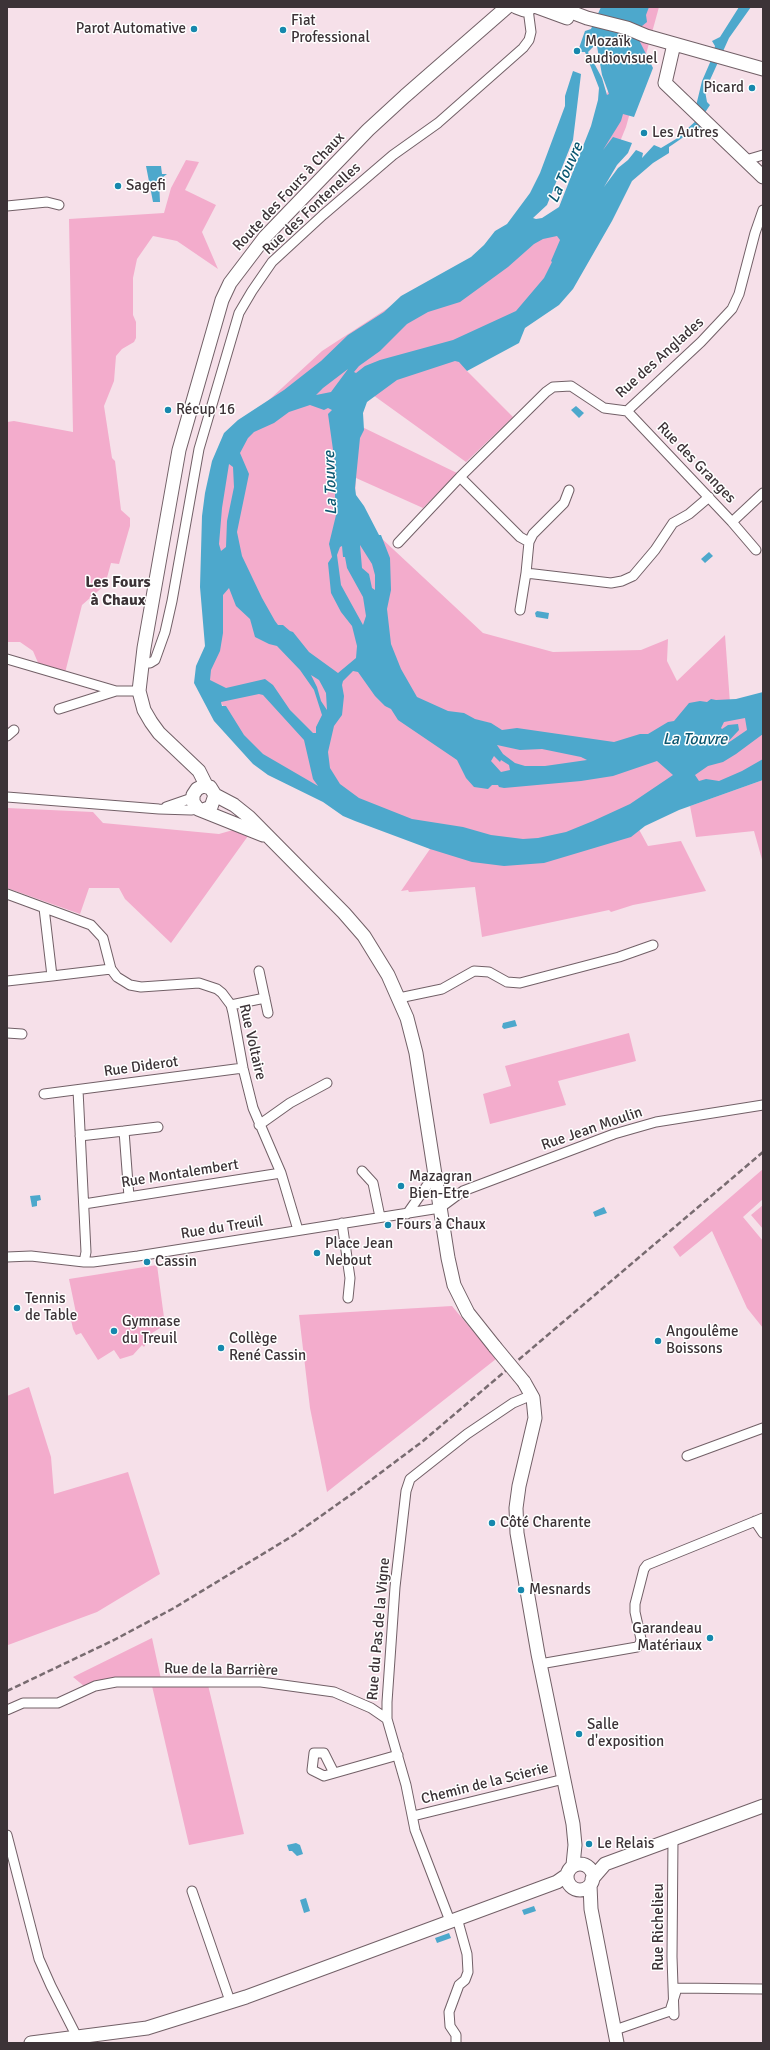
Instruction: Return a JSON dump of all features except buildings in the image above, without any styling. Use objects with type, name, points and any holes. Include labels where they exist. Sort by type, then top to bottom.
[{"type":"street","name":"Route des Fours à Chaux","points":[[202,798],[192,766],[159,733],[151,722],[144,710],[139,691],[142,663],[179,450],[217,316],[230,283],[265,237],[368,130],[507,7]]},
{"type":"street","points":[[558,7],[586,22]]},
{"type":"street","name":"Rue des Fontenelles","points":[[142,663],[150,663],[155,660],[165,632],[172,601],[199,449],[228,345],[239,313],[272,262],[323,214],[393,155],[438,123],[524,48],[529,40],[531,32],[528,8]]},
{"type":"street","points":[[528,8],[586,22],[627,28],[646,36],[763,69]]},
{"type":"street","points":[[674,44],[665,83],[763,177]]},
{"type":"street","points":[[746,160],[763,155]]},
{"type":"street","points":[[7,206],[46,202],[59,205]]},
{"type":"street","name":"Rue des Anglades","points":[[398,543],[460,477],[553,387],[571,386],[604,408],[627,411],[702,342],[732,309],[739,294],[755,233],[763,210]]},
{"type":"street","name":"Rue des Granges","points":[[627,411],[732,522],[763,493]]},
{"type":"street","points":[[460,477],[520,537],[529,542]]},
{"type":"street","points":[[520,610],[529,542],[533,534],[564,503],[569,490]]},
{"type":"street","points":[[526,573],[610,583],[634,576],[673,523],[689,514],[709,496]]},
{"type":"street","points":[[732,522],[756,550]]},
{"type":"street","points":[[7,659],[116,691],[139,691]]},
{"type":"street","points":[[59,708],[116,691]]},
{"type":"street","points":[[7,797],[159,809],[202,798],[239,809],[261,829],[267,837],[360,931],[382,963],[399,998],[416,1054],[448,1258],[456,1290],[468,1313],[524,1382],[532,1395],[535,1411],[535,1423],[519,1486],[516,1524],[518,1543],[540,1664],[564,1779],[580,1876],[591,1909],[616,2037],[670,2011],[673,1997],[677,1988],[763,1989]]},
{"type":"street","points":[[202,798],[267,837]]},
{"type":"street","points":[[7,894],[91,925],[99,932],[105,944],[111,969],[7,981]]},
{"type":"street","points":[[44,908],[52,976]]},
{"type":"street","points":[[399,998],[442,990],[474,971],[481,970],[490,972],[507,982],[520,983],[619,957],[654,945]]},
{"type":"street","name":"Rue Voltaire","points":[[111,969],[122,981],[130,985],[141,987],[199,983],[208,985],[222,993],[231,1005],[243,1068],[253,1108],[259,1125],[281,1173],[298,1230]]},
{"type":"street","points":[[259,971],[268,1013]]},
{"type":"street","points":[[231,1005],[265,998]]},
{"type":"street","points":[[7,1033],[22,1034]]},
{"type":"street","name":"Rue Diderot","points":[[44,1094],[243,1068]]},
{"type":"street","points":[[259,1125],[290,1102],[327,1083]]},
{"type":"street","points":[[78,1090],[86,1252],[84,1262]]},
{"type":"street","name":"Rue Jean Moulin","points":[[440,1208],[464,1191],[614,1134],[656,1122],[763,1105]]},
{"type":"street","points":[[80,1136],[158,1127]]},
{"type":"street","points":[[124,1131],[129,1197]]},
{"type":"street","points":[[362,1171],[373,1183],[380,1217]]},
{"type":"street","name":"Rue Montalembert","points":[[84,1204],[281,1173]]},
{"type":"street","points":[[407,1214],[435,1174]]},
{"type":"street","name":"Rue du Treuil","points":[[7,1258],[39,1256],[84,1262],[138,1256],[440,1208]]},
{"type":"street","points":[[342,1223],[350,1278],[348,1298]]},
{"type":"street","name":"Rue du Pas de la Vigne","points":[[456,2043],[456,2035],[450,2026],[448,2012],[459,1985],[465,1980],[468,1972],[467,1954],[454,1919],[422,1852],[398,1755],[387,1719],[386,1702],[395,1586],[406,1490],[410,1479],[467,1434],[513,1403],[532,1395]]},
{"type":"street","points":[[687,1456],[763,1428]]},
{"type":"street","points":[[540,1664],[637,1647],[640,1644],[641,1639],[635,1612],[635,1604],[646,1565],[759,1520],[763,1533]]},
{"type":"street","name":"Rue de la Barrière","points":[[7,1710],[23,1704],[58,1702],[96,1686],[116,1682],[261,1682],[334,1692],[371,1708],[387,1719]]},
{"type":"street","points":[[334,1773],[398,1755]]},
{"type":"street","name":"Chemin de la Scierie","points":[[413,1816],[564,1779]]},
{"type":"street","points":[[31,2043],[147,2028],[230,2002],[454,1919],[580,1876],[618,1859],[763,1806]]},
{"type":"street","points":[[7,1836],[40,1959],[51,1986],[77,2037]]},
{"type":"street","name":"Rue Richelieu","points":[[673,1839],[674,2015]]},
{"type":"street","points":[[192,1891],[230,2002]]},
{"type":"shaded area","points":[[643,7],[659,7],[626,127],[557,294],[455,349],[467,371],[513,417],[466,462],[366,390],[358,425],[457,473],[423,508],[356,478],[355,495],[379,536],[483,633],[553,652],[641,650],[668,639],[667,661],[677,681],[725,635],[730,703],[763,694],[763,775],[636,824],[648,846],[681,841],[706,891],[633,905],[611,912],[609,910],[482,937],[475,887],[409,892],[408,890],[401,891],[430,849],[281,773],[252,749],[205,679],[207,561],[230,436],[322,351],[425,284],[563,211],[604,101]]},
{"type":"shaded area","points":[[186,160],[199,162],[185,190],[216,205],[202,232],[218,269],[177,241],[153,236],[137,259],[133,278],[133,315],[136,322],[136,338],[134,342],[122,349],[116,356],[114,381],[104,406],[112,458],[115,461],[121,510],[130,518],[130,526],[119,564],[111,563],[105,585],[82,605],[65,673],[39,665],[33,651],[20,642],[7,642],[7,422],[14,421],[73,432],[69,219],[164,213],[171,188]]},
{"type":"shaded area","points":[[763,780],[763,863],[754,831],[696,837],[690,806]]},
{"type":"shaded area","points":[[7,808],[93,812],[103,823],[219,834],[233,830],[248,836],[171,943],[125,899],[119,888],[89,888],[80,914],[7,888]]},
{"type":"shaded area","points":[[629,1033],[636,1061],[558,1081],[566,1105],[490,1124],[483,1094],[511,1086],[505,1066]]},
{"type":"shaded area","points":[[763,1169],[763,1199],[743,1217],[763,1241],[763,1328],[747,1308],[712,1231],[680,1257],[673,1247]]},
{"type":"shaded area","points":[[763,1205],[763,1229],[751,1215]]},
{"type":"shaded area","points":[[157,1265],[165,1325],[152,1333],[144,1347],[142,1345],[133,1355],[120,1359],[114,1350],[98,1360],[81,1333],[76,1335],[73,1329],[70,1315],[76,1313],[69,1279]]},
{"type":"shaded area","points":[[452,1306],[496,1359],[327,1492],[310,1408],[299,1315]]},
{"type":"shaded area","points":[[29,1387],[51,1457],[54,1494],[128,1472],[160,1574],[97,1612],[8,1645],[7,1396]]},
{"type":"shaded area","points":[[152,1638],[161,1679],[103,1679],[85,1687],[73,1677]]},
{"type":"shaded area","points":[[208,1685],[244,1834],[189,1845],[152,1686]]},
{"type":"water","name":"La Touvre","points":[[601,7],[649,7],[646,15],[647,22],[642,26],[640,42],[653,68],[634,117],[623,114],[621,121],[603,150],[613,137],[632,143],[628,153],[617,165],[604,187],[618,168],[628,160],[636,150],[643,153],[642,158],[654,145],[661,148],[676,139],[698,119],[696,106],[702,81],[712,58],[715,46],[712,41],[720,37],[739,7],[751,7],[729,38],[705,91],[707,102],[710,105],[704,114],[702,127],[697,133],[688,134],[669,147],[669,153],[653,163],[632,181],[612,221],[573,289],[559,305],[525,328],[519,343],[467,371],[459,362],[455,361],[397,380],[367,402],[363,413],[364,430],[360,438],[355,488],[356,495],[364,506],[379,535],[381,535],[390,558],[391,590],[387,609],[391,644],[401,669],[417,697],[448,711],[464,713],[475,719],[491,723],[502,730],[517,728],[614,742],[640,734],[648,734],[668,722],[674,721],[689,703],[700,701],[707,702],[711,699],[736,699],[763,692],[763,734],[723,762],[708,766],[695,775],[699,781],[706,779],[719,781],[742,771],[763,759],[763,780],[679,810],[645,826],[631,837],[544,863],[504,866],[472,862],[430,849],[343,816],[323,802],[268,775],[253,764],[214,721],[194,683],[196,666],[205,646],[200,587],[202,516],[212,461],[224,433],[238,420],[284,390],[321,361],[348,335],[384,312],[401,296],[471,257],[484,245],[495,231],[507,224],[530,193],[540,173],[565,106],[565,96],[573,71],[581,74],[573,140],[547,205],[533,218],[542,218],[559,207],[591,126],[598,100],[599,88],[585,52],[580,52],[579,48],[585,31],[591,29]],"holes":[[[599,41],[600,42],[597,46],[602,75],[609,94],[607,95],[602,78],[588,52]],[[557,236],[560,240],[544,278],[516,311],[453,340],[380,360],[365,366],[356,373],[354,372],[359,366],[380,351],[407,324],[428,312],[460,302],[508,267],[534,244],[543,239]],[[348,369],[331,392],[316,395],[323,388]],[[310,405],[324,410],[328,408],[332,410],[328,414],[335,464],[335,499],[337,511],[329,544],[332,557],[328,563],[331,593],[341,612],[352,626],[357,646],[356,658],[338,673],[309,652],[293,632],[283,625],[278,625],[262,598],[242,556],[237,532],[249,474],[240,453],[248,438],[254,432],[274,423],[289,412]],[[229,464],[233,467],[234,487],[227,521],[226,547],[221,551],[219,544],[222,508]],[[360,545],[372,564],[375,575],[375,590],[372,588],[369,574],[362,568]],[[342,546],[343,557],[345,557],[347,568],[363,597],[366,616],[363,625],[341,585],[337,555],[340,547]],[[229,588],[236,606],[250,619],[255,637],[277,646],[300,670],[314,690],[322,715],[316,727],[316,733],[313,733],[290,710],[273,685],[265,679],[226,688],[210,680],[211,670],[220,651],[223,633],[223,595]],[[353,671],[358,672],[375,696],[385,706],[391,709],[398,720],[457,760],[466,778],[474,787],[488,789],[492,785],[498,785],[499,787],[504,788],[581,781],[613,776],[657,761],[673,775],[630,804],[566,832],[538,838],[523,839],[491,835],[463,827],[412,819],[359,798],[340,784],[330,768],[328,752],[334,726],[342,715],[344,696],[342,685],[343,681]],[[311,675],[319,680],[326,693],[327,710],[321,701],[317,687]],[[259,694],[263,695],[304,740],[313,779],[318,786],[263,754],[244,735],[226,706],[222,706],[221,702]],[[745,718],[747,730],[725,745],[739,730],[738,724],[728,725],[722,729],[721,728],[724,722]],[[497,745],[520,750],[542,749],[581,757],[587,760],[545,766],[525,766],[515,763],[503,754]],[[494,756],[500,762],[501,760],[509,765],[510,770],[501,772],[491,761]]]},
{"type":"water","points":[[146,166],[161,166],[162,174],[167,174],[159,180],[160,202],[153,202]]},
{"type":"water","points":[[576,406],[584,413],[579,418],[571,410]]},
{"type":"water","points":[[709,552],[713,556],[705,563],[701,559]]},
{"type":"water","points":[[537,611],[549,613],[548,619],[536,617],[535,613]]},
{"type":"water","points":[[515,1020],[517,1026],[504,1029],[502,1027],[503,1023]]},
{"type":"water","points":[[40,1195],[41,1200],[37,1201],[37,1206],[32,1207],[30,1196]]},
{"type":"water","points":[[604,1207],[607,1213],[595,1217],[593,1212]]},
{"type":"water","points":[[296,1843],[300,1845],[303,1854],[297,1856],[292,1851],[289,1851],[287,1845]]},
{"type":"water","points":[[306,1898],[310,1911],[304,1913],[300,1900]]},
{"type":"water","points":[[534,1906],[536,1911],[524,1915],[522,1910]]},
{"type":"water","points":[[449,1933],[451,1938],[437,1943],[435,1938]]},
{"type":"railway","points":[[7,1691],[114,1640],[174,1608],[294,1535],[359,1489],[423,1441],[763,1152]]},
{"type":"place","name":"Parot Automative","points":[[194,29]]},
{"type":"place","name":"Fiat Professional","points":[[283,30]]},
{"type":"place","name":"Mozaïk audiovisuel","points":[[577,51]]},
{"type":"place","name":"Picard","points":[[752,88]]},
{"type":"place","name":"Les Autres","points":[[644,133]]},
{"type":"place","name":"Sagefi","points":[[118,186]]},
{"type":"place","name":"Récup 16","points":[[168,410]]},
{"type":"place","name":"Mazagran Bien-Etre","points":[[401,1186]]},
{"type":"place","name":"Fours à Chaux","points":[[388,1225]]},
{"type":"place","name":"Place Jean Nebout","points":[[317,1253]]},
{"type":"place","name":"Cassin","points":[[147,1262]]},
{"type":"place","name":"Tennis de Table","points":[[17,1308]]},
{"type":"place","name":"Gymnase du Treuil","points":[[114,1331]]},
{"type":"place","name":"Angoulême Boissons","points":[[658,1341]]},
{"type":"place","name":"Collège René Cassin","points":[[221,1348]]},
{"type":"place","name":"Côté Charente","points":[[492,1523]]},
{"type":"place","name":"Mesnards","points":[[521,1590]]},
{"type":"place","name":"Garandeau Matériaux","points":[[710,1638]]},
{"type":"place","name":"Salle d'exposition","points":[[579,1734]]},
{"type":"place","name":"Le Relais","points":[[589,1844]]},
{"type":"district","name":"Les Fours à Chaux","points":[[118,592]]}]
